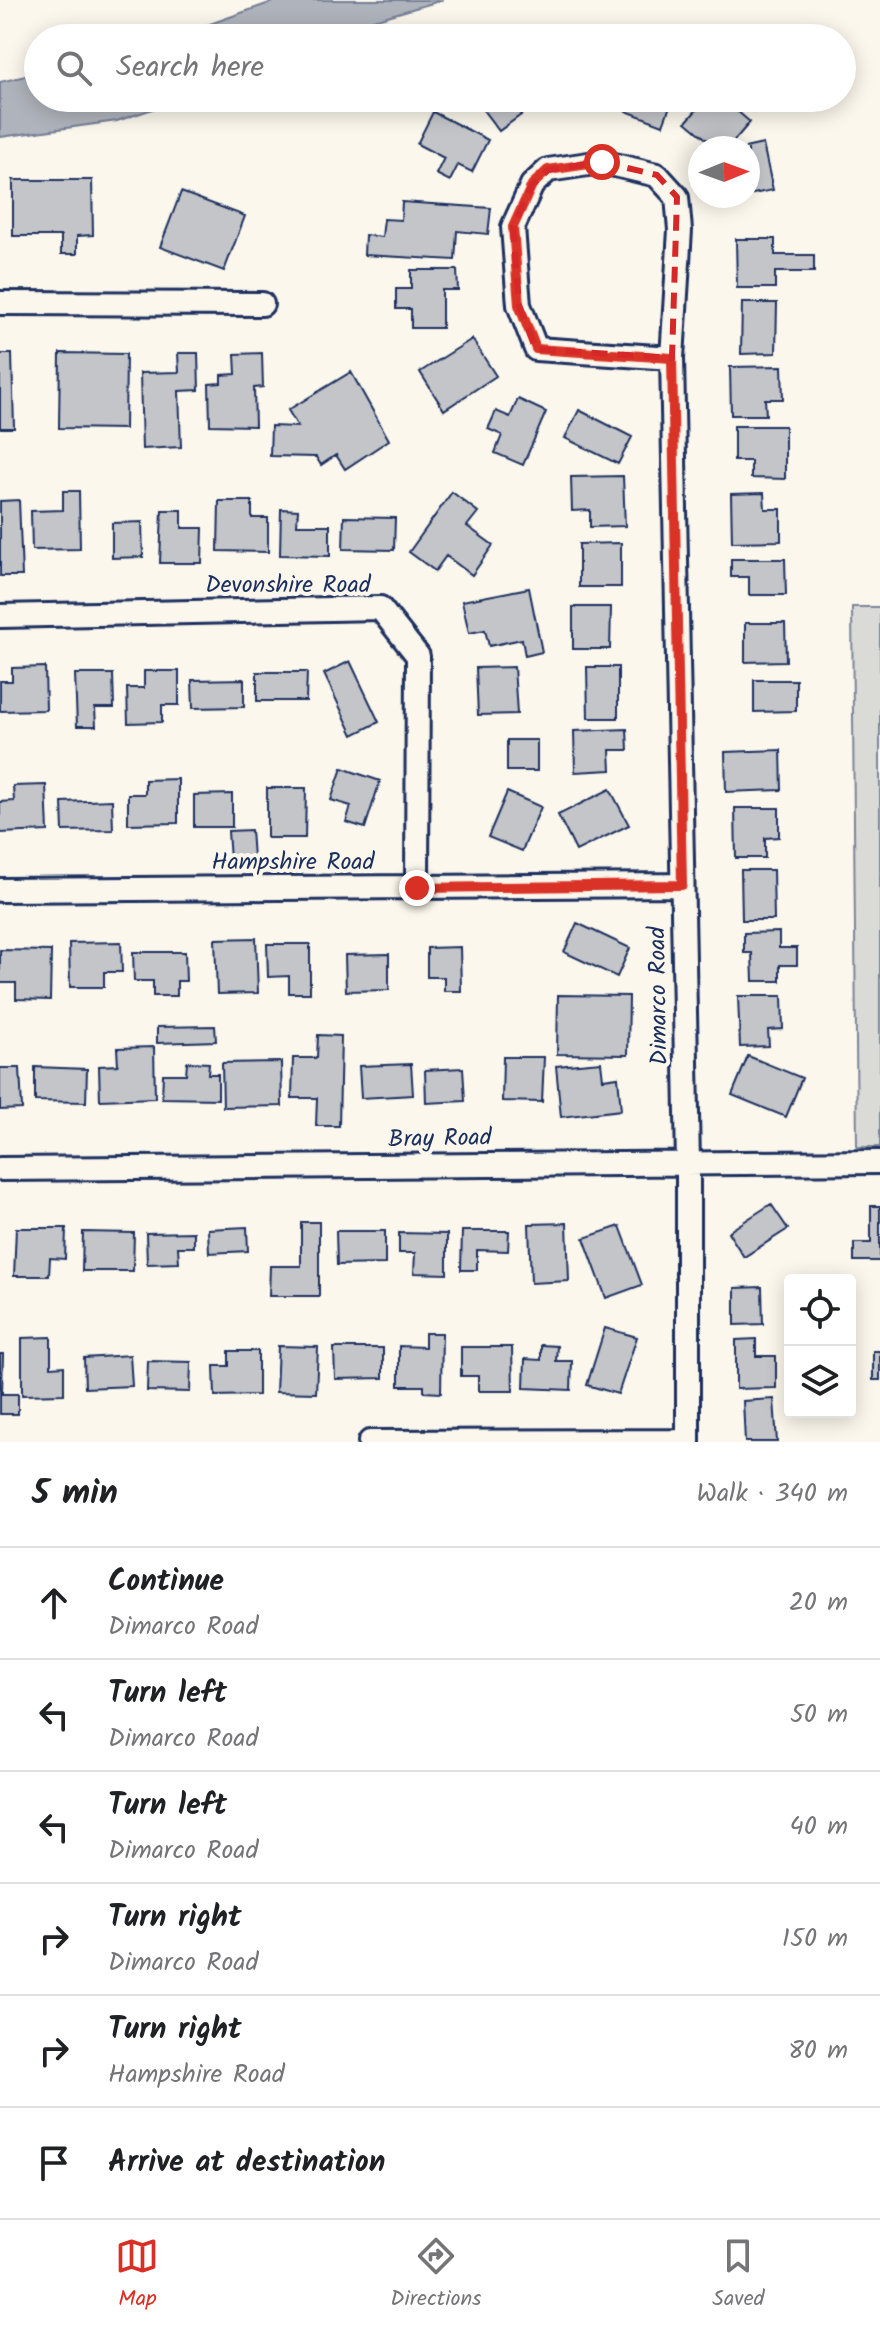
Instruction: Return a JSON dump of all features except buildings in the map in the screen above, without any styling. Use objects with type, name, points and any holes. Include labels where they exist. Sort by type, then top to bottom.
[{"type":"street","name":"Dimarco Road","points":[[672,358],[536,349],[519,305],[513,227],[532,185],[548,170],[602,162],[657,175],[677,197],[680,230],[672,358],[688,1163],[688,1441]]},
{"type":"street","points":[[0,303],[262,304]]},
{"type":"street","name":"Devonshire Road","points":[[0,616],[380,608],[418,656],[417,888]]},
{"type":"street","name":"Hampshire Road","points":[[0,890],[682,885]]},
{"type":"street","name":"Bray Road","points":[[0,1169],[880,1162]]},
{"type":"street","points":[[370,1442],[688,1441]]},
{"type":"highlighted area","points":[[602,162],[657,175],[677,197],[672,358],[536,349],[519,305],[513,227],[532,185],[548,170]]},
{"type":"shaded area","points":[[278,0],[443,0],[359,24],[210,24]]},
{"type":"shaded area","points":[[24,76],[24,112],[144,112],[117,121],[0,137],[0,82]]},
{"type":"shaded area","points":[[852,607],[880,607],[880,1147],[857,1147]]},
{"type":"route","points":[[417,888],[682,885],[672,358],[536,349],[519,305],[513,227],[532,185],[548,170],[602,162]]}]
